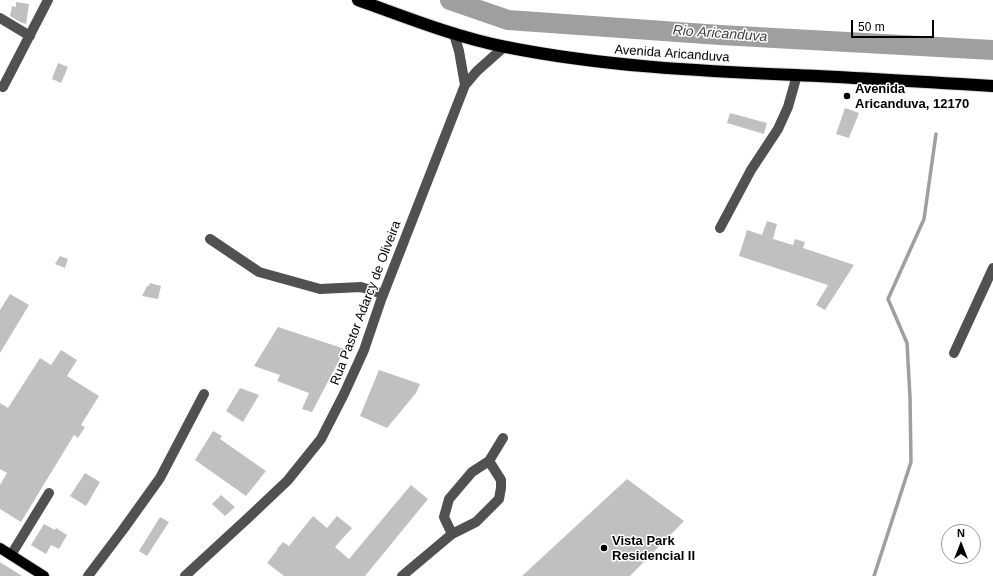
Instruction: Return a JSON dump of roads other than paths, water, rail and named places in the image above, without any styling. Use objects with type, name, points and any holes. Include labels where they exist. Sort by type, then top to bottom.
[{"type":"highway","name":"Avenida Aricanduva","points":[[358,0],[454,34],[504,47],[556,56],[620,64],[713,72],[993,86]]},
{"type":"main road","points":[[0,548],[44,576]]},
{"type":"street","points":[[3,87],[48,0]]},
{"type":"street","points":[[0,18],[30,36]]},
{"type":"street","points":[[454,34],[459,51],[465,85]]},
{"type":"street","name":"Rua Pastor Adarcy de Oliveira","points":[[185,576],[288,480],[321,439],[364,350],[383,294],[465,85],[477,71],[504,47]]},
{"type":"street","points":[[720,228],[751,170],[778,129],[788,107],[797,75]]},
{"type":"street","points":[[210,239],[259,272],[320,289],[361,287],[383,294]]},
{"type":"street","points":[[954,353],[993,268]]},
{"type":"street","points":[[88,576],[122,532],[160,478],[204,394]]},
{"type":"street","points":[[452,534],[444,517],[449,499],[472,472],[489,461],[503,438]]},
{"type":"street","points":[[402,576],[452,534],[476,522],[499,499],[501,480],[489,461]]},
{"type":"street","points":[[11,555],[49,493]]},
{"type":"waterway","name":"Rio Aricanduva","points":[[450,0],[508,20],[720,35],[993,50]]},
{"type":"waterway","points":[[874,576],[911,462],[907,343],[888,299],[924,219],[936,134]]},
{"type":"place","name":"Avenida Aricanduva, 12170","points":[[847,96]]},
{"type":"place","name":"Vista Park Residencial II","points":[[604,548]]}]
